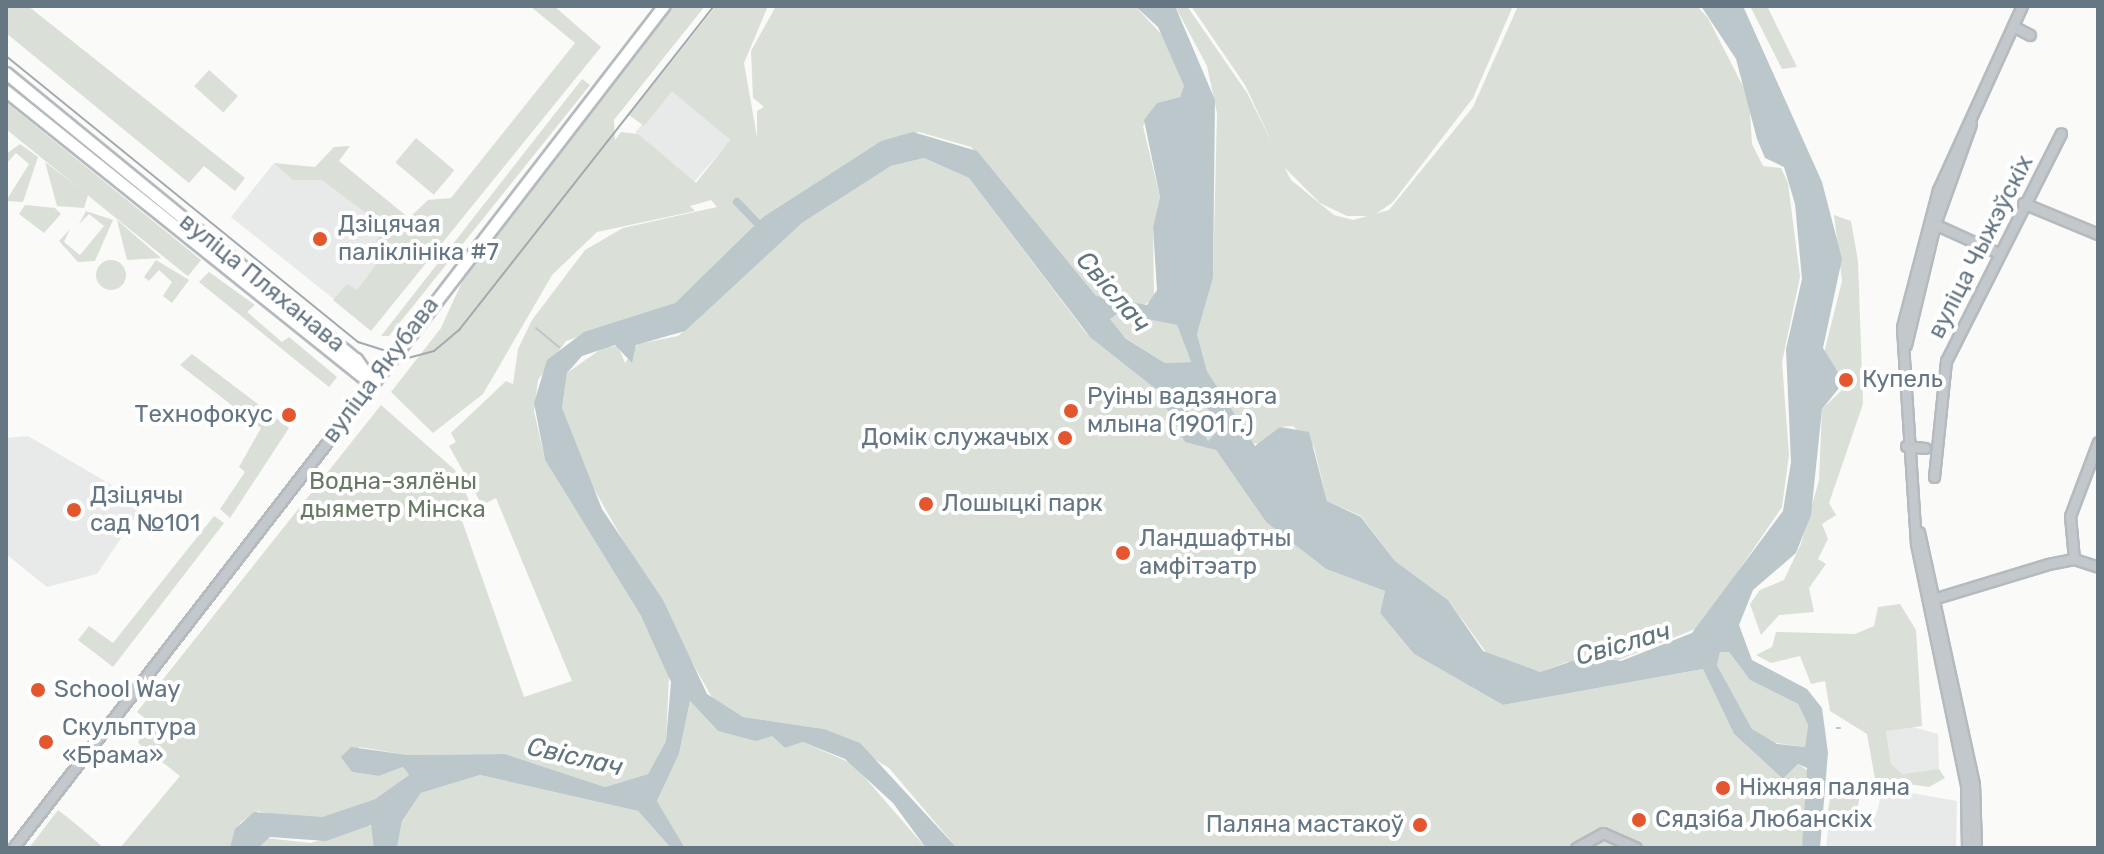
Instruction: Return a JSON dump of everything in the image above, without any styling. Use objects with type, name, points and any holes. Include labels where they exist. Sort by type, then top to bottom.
[{"type":"main road","name":"вуліца Якубава","points":[[373,383],[663,6]]},
{"type":"main road","name":"вуліца Пляханава","points":[[6,73],[54,120],[356,359],[373,383]]},
{"type":"main road","name":"вуліца Пляханава","points":[[6,91],[54,120]]},
{"type":"street","name":"вуліца Чыжэўскіх","points":[[1976,848],[1974,784],[1917,529],[1906,446],[1902,327],[1931,222],[2022,6]]},
{"type":"street","points":[[2013,26],[2030,35]]},
{"type":"street","name":"вуліца Чыжэўскіх","points":[[1934,477],[1946,361],[1996,252],[2061,133]]},
{"type":"street","points":[[2023,203],[2098,234]]},
{"type":"street","points":[[1931,222],[1996,252]]},
{"type":"street","name":"вуліца Якубава","points":[[13,848],[373,383]]},
{"type":"street","points":[[2074,559],[2070,516],[2098,442]]},
{"type":"street","points":[[1906,446],[1925,448]]},
{"type":"street","points":[[1932,599],[2074,559],[2098,567]]},
{"type":"street","name":"вуліца Чыжэўскіх","points":[[1932,599],[1966,785],[1967,848]]},
{"type":"street","points":[[1576,848],[1603,833],[1636,848]]},
{"type":"shaded area","points":[[1135,6],[1175,6],[1215,100],[1213,278],[1197,334],[1207,371],[1255,446],[1280,427],[1309,432],[1327,501],[1361,517],[1395,561],[1448,600],[1483,651],[1540,672],[1584,657],[1621,661],[1692,633],[1783,511],[1791,462],[1786,349],[1802,279],[1795,204],[1784,167],[1765,158],[1757,139],[1736,59],[1701,6],[1743,6],[1822,182],[1842,259],[1823,348],[1844,382],[1822,409],[1811,515],[1796,553],[1753,590],[1739,625],[1752,660],[1807,689],[1822,708],[1828,753],[1820,848],[1802,848],[1807,768],[1798,764],[1783,779],[1734,734],[1703,669],[1503,705],[1414,654],[1380,613],[1385,591],[1326,569],[1266,522],[1216,450],[1185,442],[1165,405],[1184,403],[1208,441],[1218,430],[1208,409],[1153,387],[1090,337],[969,178],[924,158],[891,166],[802,223],[685,331],[636,345],[632,363],[615,345],[582,356],[567,373],[562,408],[602,509],[663,600],[707,694],[743,717],[824,729],[860,743],[957,848],[926,848],[893,803],[845,759],[803,742],[785,748],[772,736],[756,741],[718,731],[690,701],[679,754],[657,801],[685,848],[671,848],[638,811],[480,775],[421,793],[402,821],[397,848],[374,848],[371,825],[326,841],[270,837],[258,848],[230,848],[235,829],[254,812],[322,817],[375,799],[409,775],[403,767],[379,776],[352,772],[341,757],[351,747],[408,755],[505,754],[605,787],[648,774],[666,741],[671,682],[641,616],[545,460],[534,403],[547,360],[584,332],[675,303],[763,217],[881,141],[913,132],[977,151],[1096,296],[1147,305],[1157,290],[1153,227],[1160,197],[1144,120],[1157,103],[1180,97],[1184,86],[1158,27]],"holes":[[[1118,313],[1177,325],[1191,362],[1165,363],[1125,338],[1110,319]],[[1720,652],[1729,652],[1750,680],[1798,704],[1808,725],[1805,747],[1777,744],[1752,729],[1717,665]]]},
{"type":"shaded area","points":[[672,90],[730,141],[693,183],[635,132]]},
{"type":"shaded area","name":"Дзіцячая паліклініка #7","points":[[274,163],[292,178],[322,178],[388,229],[389,261],[362,295],[335,300],[231,217]]},
{"type":"shaded area","name":"Дзіцячы сад №101","points":[[28,436],[144,504],[97,574],[47,587],[6,554],[6,438]]},
{"type":"shaded area","points":[[1909,726],[1938,734],[1939,769],[1902,774],[1891,765],[1886,730]]},
{"type":"shaded area","points":[[1883,788],[1957,801],[1956,848],[1826,848],[1829,821],[1876,815]]},
{"type":"green space","points":[[6,6],[28,6],[245,178],[235,191],[204,166],[189,183],[6,33]]},
{"type":"green space","points":[[530,6],[554,6],[601,47],[371,331],[333,300],[347,284],[357,290],[379,261],[368,252],[386,228],[322,180],[293,180],[274,163],[315,167],[334,147],[350,146],[339,161],[409,218],[428,200],[451,198],[575,43]]},
{"type":"green space","name":"Водна-зялёны дыяметр Мінска","points":[[670,6],[705,6],[614,120],[615,140],[621,132],[638,134],[696,183],[730,140],[672,91],[644,126],[629,115],[716,6],[768,6],[744,63],[757,137],[757,111],[764,107],[753,98],[751,51],[776,6],[1135,6],[1162,35],[1184,86],[1180,97],[1157,103],[1143,126],[1160,197],[1153,227],[1154,299],[1142,306],[1096,297],[971,147],[919,132],[881,141],[763,217],[675,303],[566,341],[538,380],[534,411],[545,460],[641,616],[669,676],[666,741],[648,774],[605,787],[505,754],[408,755],[359,747],[352,772],[379,776],[403,767],[409,775],[375,799],[322,817],[298,820],[258,811],[240,823],[230,848],[120,848],[180,776],[138,743],[147,720],[137,712],[381,405],[455,470],[473,509],[460,515],[524,697],[572,681],[496,498],[482,505],[449,446],[456,442],[451,433],[506,381],[513,384],[518,349],[532,320],[585,250],[623,228],[717,207],[711,200],[690,206],[695,211],[597,232],[552,275],[483,394],[433,433],[391,392],[441,328],[466,273]]},
{"type":"green space","points":[[1175,6],[1187,6],[1247,93],[1291,180],[1334,215],[1353,220],[1389,210],[1473,107],[1518,6],[1697,6],[1708,18],[1749,98],[1752,144],[1763,166],[1781,168],[1788,183],[1800,277],[1782,362],[1789,455],[1782,507],[1700,627],[1614,662],[1567,662],[1540,672],[1488,655],[1448,600],[1395,561],[1361,516],[1327,501],[1314,447],[1293,426],[1280,427],[1264,445],[1252,443],[1207,371],[1197,334],[1213,278],[1217,113],[1207,66]]},
{"type":"green space","points":[[1191,6],[1513,6],[1473,98],[1393,202],[1373,216],[1347,216],[1320,203],[1283,166],[1245,85]]},
{"type":"green space","points":[[1750,6],[1767,6],[1797,67],[1782,69]]},
{"type":"green space","points":[[209,70],[238,96],[223,112],[194,86]]},
{"type":"green space","points":[[582,79],[590,85],[389,336],[381,336]]},
{"type":"green space","points":[[6,102],[201,260],[188,276],[6,129]]},
{"type":"green space","points":[[416,138],[454,170],[434,195],[395,163]]},
{"type":"green space","points":[[20,144],[38,157],[23,202],[6,201],[29,164],[16,153],[6,164],[6,154]]},
{"type":"green space","name":"Лошыцкі парк","points":[[924,158],[969,178],[1086,333],[1153,387],[1208,409],[1218,430],[1208,441],[1167,412],[1183,438],[1216,450],[1266,522],[1326,569],[1385,591],[1380,613],[1414,654],[1503,705],[1703,669],[1734,734],[1783,779],[1798,764],[1810,772],[1802,848],[957,848],[889,768],[824,729],[743,717],[714,701],[576,457],[562,408],[567,373],[604,347],[618,346],[625,363],[638,344],[678,336],[802,223],[891,166]]},
{"type":"green space","points":[[45,162],[88,195],[84,208],[57,206]]},
{"type":"green space","points":[[25,205],[55,208],[61,214],[44,233],[19,214]]},
{"type":"green space","points":[[86,211],[113,220],[95,261],[78,262],[59,241],[70,229],[64,242],[80,255],[104,226],[89,214],[79,224]]},
{"type":"green space","points":[[1834,215],[1851,221],[1858,261],[1863,404],[1829,503],[1836,515],[1822,524],[1828,539],[1818,559],[1826,564],[1809,588],[1814,612],[1779,615],[1761,635],[1750,604],[1760,590],[1784,580],[1801,544],[1819,480],[1822,409],[1843,389],[1824,353],[1842,281]]},
{"type":"green space","points":[[117,220],[161,258],[127,260]]},
{"type":"green space","points":[[111,260],[122,264],[126,275],[122,286],[111,290],[100,286],[96,275],[100,264]]},
{"type":"green space","points":[[156,260],[189,280],[172,303],[163,296],[172,282],[159,270],[149,281],[144,277]]},
{"type":"green space","points":[[209,272],[255,305],[247,312],[282,342],[289,337],[337,377],[329,387],[199,282]]},
{"type":"green space","points":[[1118,312],[1177,325],[1191,362],[1165,363],[1121,335],[1110,319]]},
{"type":"green space","points":[[192,354],[289,428],[230,518],[220,509],[245,472],[239,467],[261,428],[180,365]]},
{"type":"green space","points":[[214,516],[224,523],[113,667],[78,640],[89,626],[113,643]]},
{"type":"green space","points":[[1900,604],[1916,630],[1922,726],[1886,731],[1891,764],[1902,774],[1939,769],[1945,778],[1929,787],[1875,779],[1867,734],[1830,711],[1825,681],[1811,684],[1800,656],[1771,663],[1756,655],[1772,647],[1776,632],[1855,634],[1874,626],[1878,607]]},
{"type":"green space","points":[[1720,652],[1729,652],[1750,680],[1798,704],[1808,725],[1805,747],[1770,742],[1752,729],[1717,665]]},
{"type":"green space","points":[[690,701],[718,731],[772,736],[785,748],[803,742],[853,764],[926,848],[685,848],[657,801],[679,754]]},
{"type":"green space","points":[[480,775],[638,811],[671,848],[397,848],[402,821],[421,793]]},
{"type":"green space","points":[[1833,782],[1862,784],[1856,816],[1827,816]]},
{"type":"green space","points":[[58,810],[71,820],[104,848],[29,848]]},
{"type":"green space","points":[[368,825],[377,829],[374,848],[258,848],[266,838],[311,843]]},
{"type":"waterway","points":[[737,202],[764,230]]},
{"type":"waterway","points":[[536,328],[559,347]]},
{"type":"tram line","points":[[6,56],[358,342],[408,358],[434,351],[459,330],[714,6]]},
{"type":"place","name":"Дзіцячая паліклініка #7","points":[[320,239]]},
{"type":"place","name":"Купель","points":[[1846,380]]},
{"type":"place","name":"Руіны вадзянога млына (1901 г.)","points":[[1071,411]]},
{"type":"place","name":"Технофокус","points":[[289,415]]},
{"type":"place","name":"Домік служачых","points":[[1065,438]]},
{"type":"place","name":"Лошыцкі парк","points":[[926,504]]},
{"type":"place","name":"Дзіцячы сад №101","points":[[74,510]]},
{"type":"place","name":"Ландшафтны амфітэатр","points":[[1123,553]]},
{"type":"place","name":"School Way","points":[[38,690]]},
{"type":"place","name":"Скульптура «Брама»","points":[[46,742]]},
{"type":"place","name":"Ніжняя паляна","points":[[1723,788]]},
{"type":"place","name":"Сядзіба Любанскіх","points":[[1639,820]]},
{"type":"place","name":"Паляна мастакоў","points":[[1420,825]]},
{"type":"water label","name":"Свіслач","points":[[1113,292]]},
{"type":"water label","name":"Свіслач","points":[[1623,644]]},
{"type":"water label","name":"Свіслач","points":[[575,757]]}]
